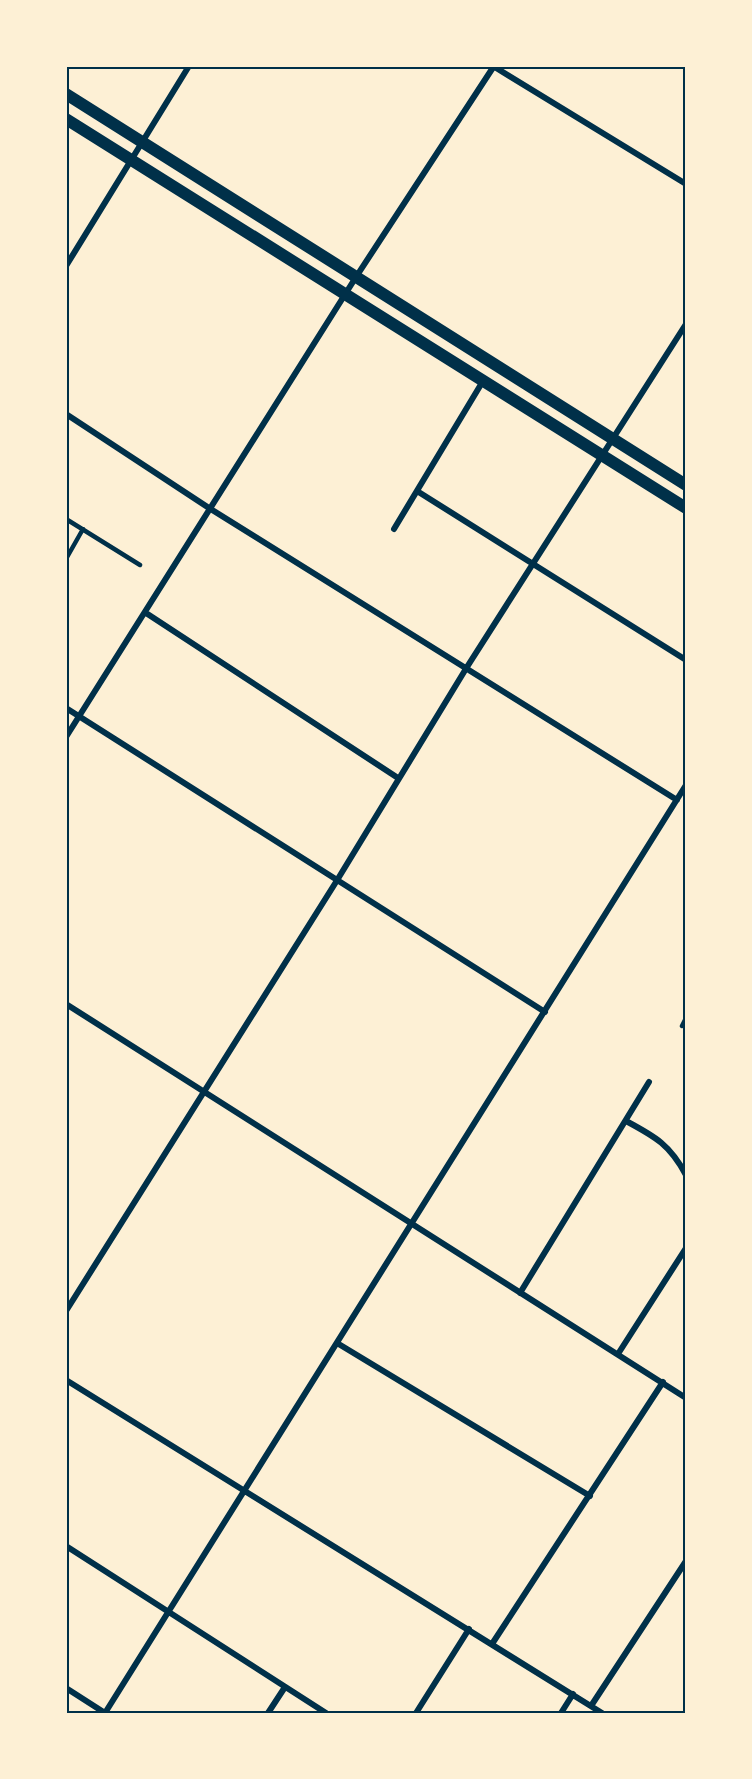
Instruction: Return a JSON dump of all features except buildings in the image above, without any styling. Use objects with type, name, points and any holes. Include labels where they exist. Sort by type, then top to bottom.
[{"type":"main road","points":[[66,94],[686,485]]},
{"type":"main road","points":[[66,119],[686,508]]},
{"type":"street","points":[[66,266],[189,66]]},
{"type":"street","points":[[66,737],[344,295],[494,66],[686,184]]},
{"type":"street","points":[[66,1311],[336,882],[467,667],[612,438],[685,329]]},
{"type":"street","points":[[394,529],[483,381]]},
{"type":"street","points":[[66,414],[209,508],[677,800]]},
{"type":"street","points":[[417,490],[686,660]]},
{"type":"street","points":[[146,613],[398,778]]},
{"type":"street","points":[[66,708],[336,882],[545,1012]]},
{"type":"street","points":[[66,1688],[105,1713],[686,785]]},
{"type":"street","points":[[66,1004],[686,1398]]},
{"type":"street","points":[[520,1293],[649,1082]]},
{"type":"street","points":[[626,1121],[663,1142],[675,1155],[686,1175]]},
{"type":"street","points":[[618,1354],[686,1248]]},
{"type":"street","points":[[337,1343],[590,1496]]},
{"type":"street","points":[[66,1380],[602,1713]]},
{"type":"street","points":[[492,1644],[663,1382]]},
{"type":"street","points":[[66,1546],[326,1713]]},
{"type":"street","points":[[591,1706],[686,1561]]},
{"type":"street","points":[[416,1713],[469,1629]]},
{"type":"street","points":[[268,1713],[285,1687]]},
{"type":"street","points":[[561,1713],[573,1694]]},
{"type":"lane","points":[[66,519],[140,565]]},
{"type":"lane","points":[[66,559],[83,529]]},
{"type":"lane","points":[[682,1026],[686,1018]]}]
